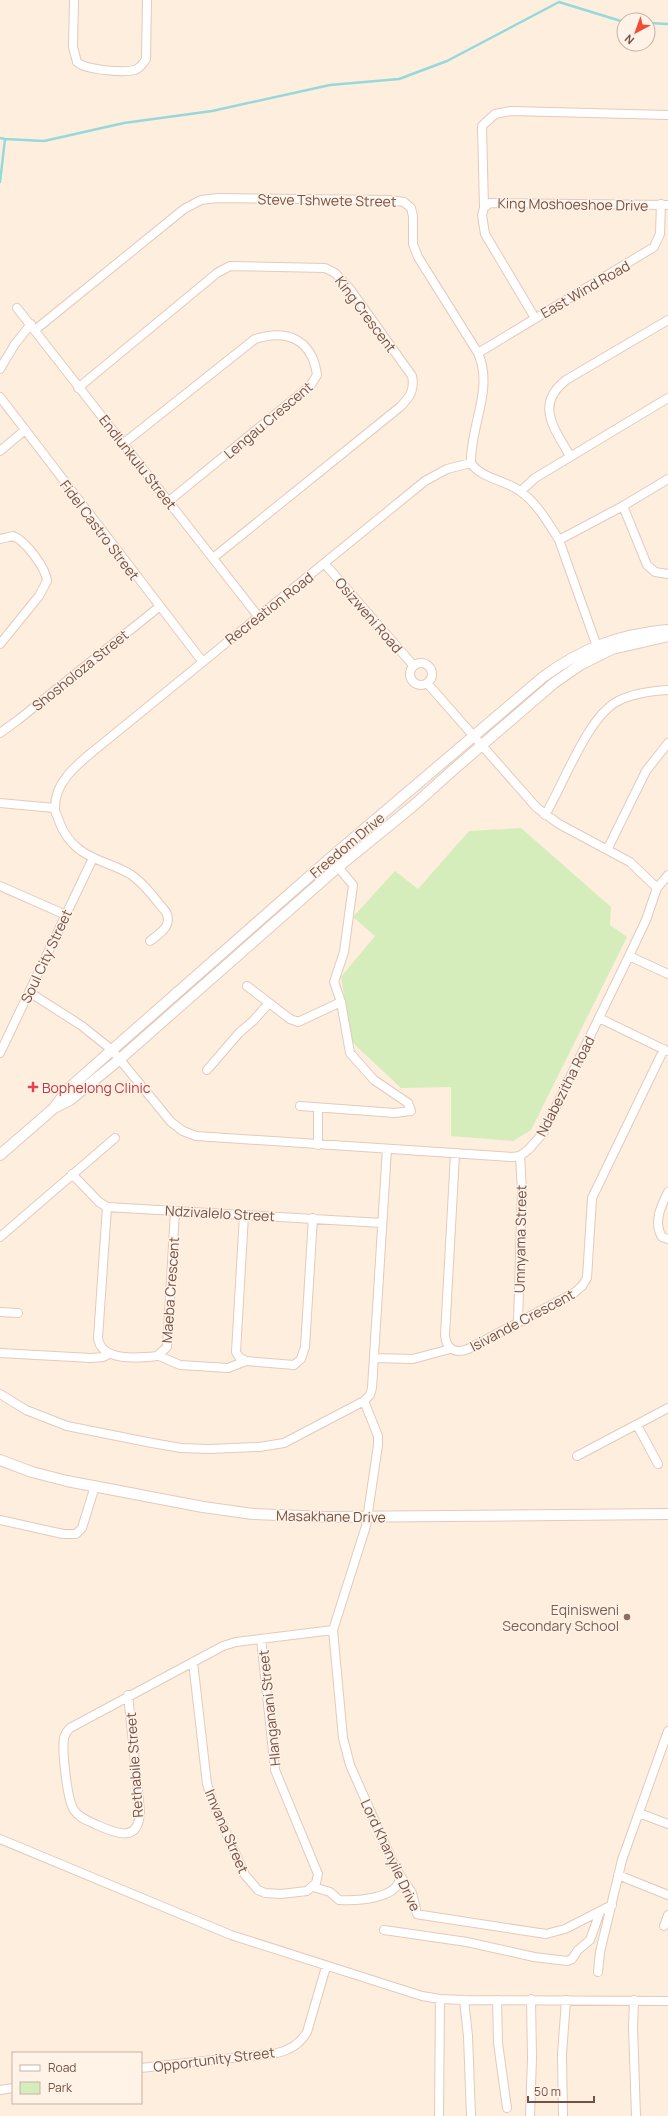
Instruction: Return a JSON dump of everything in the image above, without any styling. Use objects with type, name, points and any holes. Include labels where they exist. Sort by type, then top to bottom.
[{"type":"street","points":[[74,0],[73,47],[77,62],[91,69],[133,70],[141,66],[146,59],[147,0]]},
{"type":"street","points":[[484,208],[482,126],[495,114],[511,111],[668,114]]},
{"type":"street","name":"Steve Tshwete Street","points":[[33,327],[184,209],[201,200],[218,198],[390,200],[404,202],[411,208],[413,216],[413,244],[418,257],[478,353],[483,366],[484,376],[471,463]]},
{"type":"street","name":"King Moshoeshoe Drive","points":[[535,318],[485,234],[482,215],[484,208],[490,203],[664,205]]},
{"type":"street","name":"East Wind Road","points":[[478,353],[654,247],[660,234],[664,205]]},
{"type":"street","name":"King Crescent","points":[[78,388],[217,273],[230,266],[325,268],[336,273],[350,289],[412,376],[414,384],[411,395],[400,407],[214,558]]},
{"type":"street","name":"Endlunkulu Street","points":[[17,308],[33,327],[78,388],[124,443],[258,616]]},
{"type":"street","points":[[570,456],[549,416],[549,403],[554,391],[566,380],[668,320]]},
{"type":"street","points":[[0,370],[15,344],[33,327]]},
{"type":"street","name":"Lengau Crescent","points":[[124,443],[255,339],[264,336],[284,335],[298,340],[305,346],[315,362],[317,375],[310,386],[169,501]]},
{"type":"street","name":"Fidel Castro Street","points":[[0,397],[159,607],[202,661]]},
{"type":"street","points":[[521,491],[535,478],[668,398]]},
{"type":"street","points":[[0,451],[25,430]]},
{"type":"street","points":[[471,463],[477,470],[521,491],[551,527],[559,540],[598,650]]},
{"type":"street","name":"Recreation Road","points":[[54,808],[59,788],[75,767],[202,661],[325,564],[425,481],[447,469],[471,463]]},
{"type":"street","points":[[559,540],[668,480]]},
{"type":"street","points":[[623,506],[647,565],[655,572],[668,574]]},
{"type":"street","points":[[0,539],[13,536],[23,542],[44,570],[47,581],[39,596],[0,644]]},
{"type":"street","name":"Osizweni Road","points":[[325,564],[413,666]]},
{"type":"street","name":"Shosholoza Street","points":[[0,732],[18,720],[159,607]]},
{"type":"street","name":"Freedom Drive","points":[[0,1155],[54,1108],[68,1089],[322,865],[544,677],[569,660],[598,650],[629,635],[668,629]]},
{"type":"street","name":"Freedom Drive","points":[[54,1108],[70,1100],[120,1059],[338,867],[413,806],[481,745],[564,675],[598,650],[668,636]]},
{"type":"street","points":[[421,663],[429,667],[432,675],[427,683],[419,685],[412,681],[409,673],[413,666],[421,663]]},
{"type":"street","points":[[427,683],[529,800],[545,815],[608,848],[638,868],[656,888],[668,875]]},
{"type":"street","points":[[545,815],[599,715],[616,702],[626,697],[668,690]]},
{"type":"street","points":[[608,848],[646,771],[668,743]]},
{"type":"street","points":[[0,803],[54,808],[63,831],[70,841],[93,858],[130,874],[166,912],[168,918],[166,927],[150,941]]},
{"type":"street","name":"Soul City Street","points":[[0,1053],[93,858]]},
{"type":"street","points":[[300,1106],[395,1113],[411,1111],[410,1106],[406,1101],[374,1080],[352,1056],[348,1043],[334,979],[344,952],[353,885],[338,867]]},
{"type":"street","name":"Ndabezitha Road","points":[[520,1156],[533,1146],[543,1133],[600,1018],[646,920],[656,888]]},
{"type":"street","points":[[1,889],[66,915]]},
{"type":"street","points":[[629,956],[668,974]]},
{"type":"street","points":[[247,986],[290,1019],[298,1022],[340,1002]]},
{"type":"street","points":[[29,992],[82,1026],[112,1050],[171,1122],[189,1134],[203,1138],[455,1154],[520,1156]]},
{"type":"street","points":[[207,1070],[239,1033],[253,1021],[269,1003]]},
{"type":"street","points":[[600,1018],[666,1050]]},
{"type":"street","name":"Isivande Crescent","points":[[455,1154],[445,1334],[446,1341],[450,1348],[462,1351],[574,1293],[585,1283],[587,1278],[592,1198],[666,1050]]},
{"type":"street","points":[[318,1108],[318,1145]]},
{"type":"street","points":[[0,1237],[115,1138]]},
{"type":"street","points":[[0,1394],[26,1410],[63,1425],[144,1442],[181,1448],[209,1449],[259,1447],[284,1443],[364,1401],[371,1392],[387,1149]]},
{"type":"street","name":"Umnyama Street","points":[[518,1322],[522,1191],[520,1156]]},
{"type":"street","points":[[72,1174],[99,1202],[107,1207],[98,1338],[101,1346],[109,1354]]},
{"type":"street","points":[[668,1192],[658,1218],[660,1234],[662,1237],[668,1239]]},
{"type":"street","name":"Ndzivalelo Street","points":[[107,1207],[382,1223]]},
{"type":"street","name":"Maeba Crescent","points":[[0,1353],[91,1358],[104,1357],[109,1354],[159,1356],[165,1350],[169,1341],[175,1211]]},
{"type":"street","points":[[244,1214],[236,1345],[238,1355],[246,1361]]},
{"type":"street","points":[[159,1356],[180,1365],[228,1368],[246,1361],[294,1365],[303,1357],[305,1347],[313,1218]]},
{"type":"street","points":[[0,1312],[18,1313]]},
{"type":"street","points":[[374,1358],[413,1359],[450,1348]]},
{"type":"street","name":"Lord Khanyile Drive","points":[[364,1401],[378,1436],[378,1445],[368,1517],[333,1630],[345,1750],[350,1765],[400,1876],[406,1882],[412,1893],[416,1912],[422,1916],[546,1934],[561,1930],[612,1905]]},
{"type":"street","points":[[577,1456],[668,1408]]},
{"type":"street","points":[[637,1425],[658,1464]]},
{"type":"street","name":"Masakhane Drive","points":[[0,1460],[32,1472],[95,1486],[203,1507],[253,1514],[368,1517],[668,1514]]},
{"type":"street","points":[[0,1520],[63,1534],[76,1534],[82,1528],[95,1486]]},
{"type":"street","name":"Rethabile Street","points":[[128,1695],[140,1811],[138,1825],[130,1833],[126,1834],[110,1831],[85,1819],[75,1811],[70,1799],[64,1740],[70,1728],[128,1695],[231,1643],[333,1630]]},
{"type":"street","name":"Hlanganani Street","points":[[262,1639],[275,1770],[316,1869],[317,1880],[313,1887]]},
{"type":"street","name":"Imvana Street","points":[[193,1662],[207,1784],[215,1808],[245,1876],[256,1889],[265,1893],[301,1893],[313,1887]]},
{"type":"street","points":[[598,1972],[600,1952],[618,1875],[639,1813],[665,1748],[668,1731]]},
{"type":"street","points":[[639,1813],[668,1824]]},
{"type":"street","points":[[0,1839],[232,1935],[408,1993],[440,1999],[464,2000],[531,1999],[668,2001]]},
{"type":"street","points":[[618,1875],[668,1895]]},
{"type":"street","points":[[313,1887],[330,1892],[339,1900],[368,1900],[392,1889],[398,1883],[400,1876]]},
{"type":"street","points":[[384,1930],[467,1942],[534,1956],[568,1961],[572,1959],[578,1950],[590,1940],[600,1912]]},
{"type":"street","points":[[664,1926],[668,1915]]},
{"type":"street","name":"Opportunity Street","points":[[142,2068],[277,2053],[292,2048],[303,2039],[307,2032],[326,1967]]},
{"type":"street","points":[[439,2116],[440,1999]]},
{"type":"street","points":[[530,2116],[532,2058],[531,1999]]},
{"type":"street","points":[[464,2000],[468,2036],[472,2116]]},
{"type":"street","points":[[497,2000],[498,2044],[507,2108]]},
{"type":"street","points":[[563,2116],[562,2054],[566,2000]]},
{"type":"street","points":[[634,2000],[633,2027],[636,2116]]},
{"type":"street","points":[[0,2090],[12,2088]]},
{"type":"green space","points":[[521,828],[611,907],[610,925],[627,937],[531,1130],[513,1141],[451,1136],[451,1087],[401,1088],[352,1042],[341,977],[375,936],[353,917],[395,871],[418,889],[469,831]]},
{"type":"waterway","points":[[5,139],[44,141],[124,123],[212,111],[330,85],[399,79],[447,61],[559,2],[616,20]]},
{"type":"waterway","points":[[656,23],[668,24]]},
{"type":"waterway","points":[[0,138],[5,139],[0,182]]},
{"type":"place","name":"Bophelong Clinic","points":[[33,1087]]},
{"type":"place","name":"Eqinisweni Secondary School","points":[[627,1617]]}]
